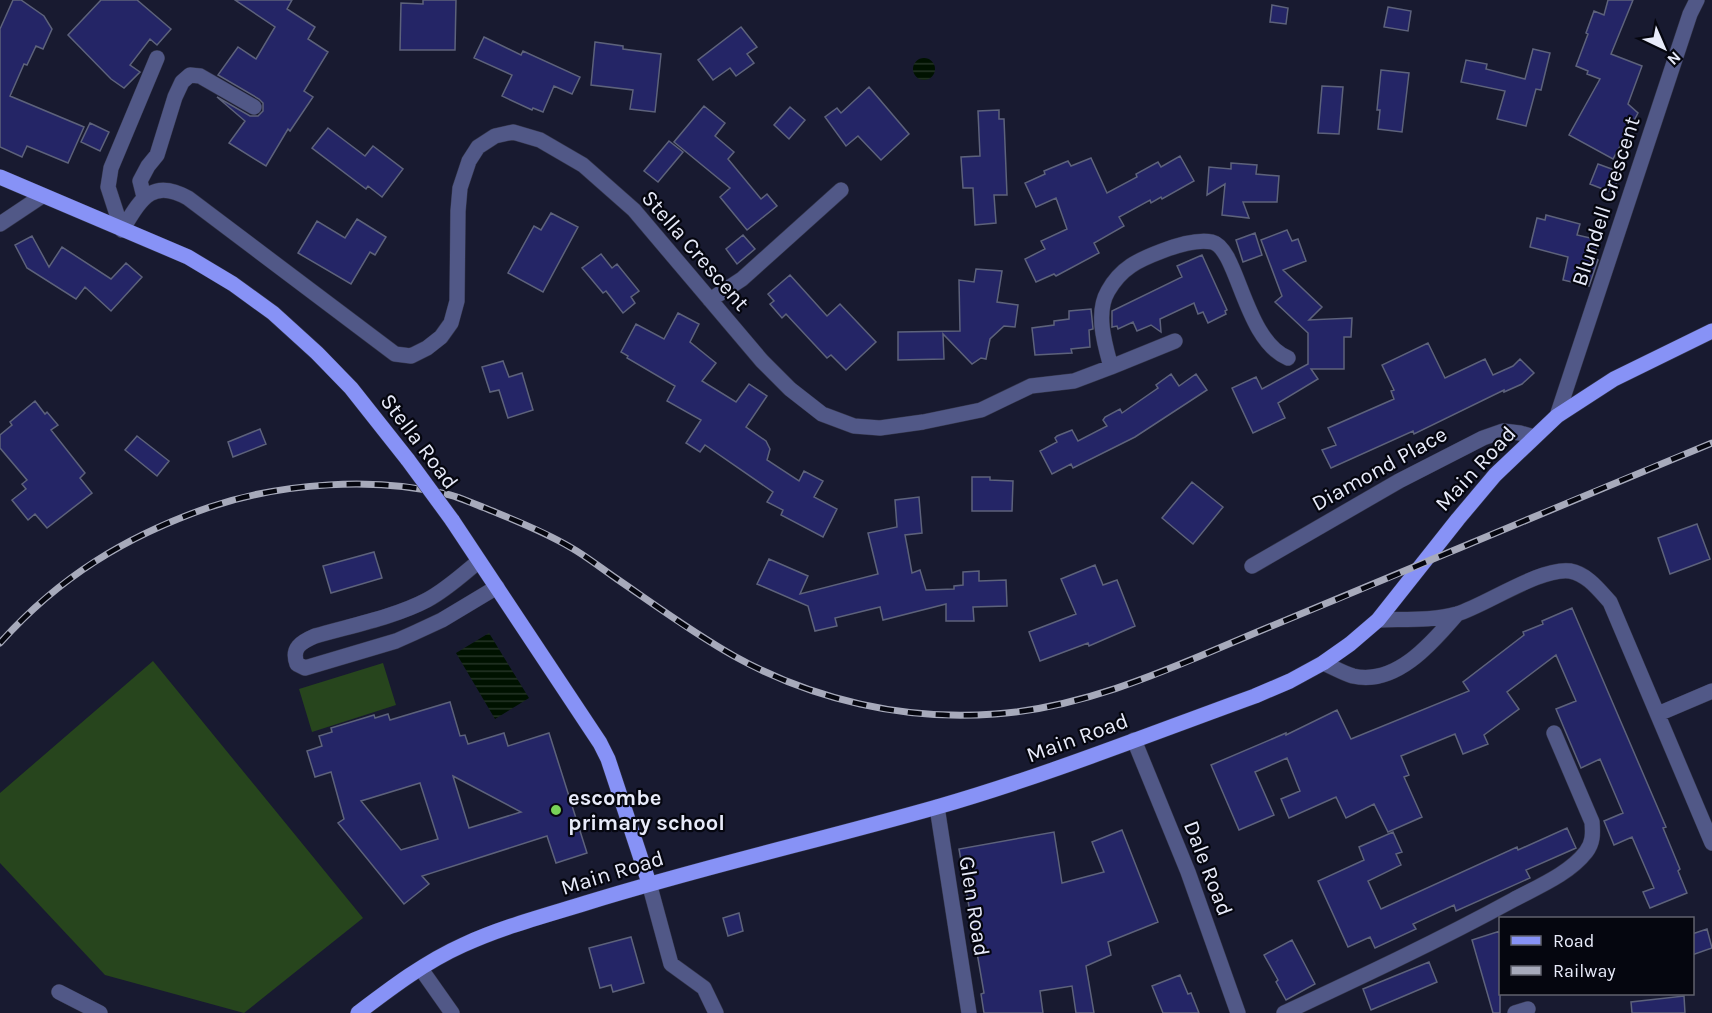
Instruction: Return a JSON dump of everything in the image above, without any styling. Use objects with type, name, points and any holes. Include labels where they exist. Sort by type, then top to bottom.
[{"type":"main road","name":"Stella Road","points":[[0,177],[188,257],[234,284],[273,313],[351,387],[452,520],[600,743],[608,759],[649,883]]},
{"type":"main road","name":"Main Road","points":[[358,1013],[421,969],[461,946],[499,930],[649,883],[937,807],[1018,782],[1255,696],[1290,681],[1323,663],[1378,620],[1495,475],[1557,416],[1614,379],[1712,332]]},
{"type":"street","name":"Blundell Crescent","points":[[1557,416],[1689,14],[1697,0]]},
{"type":"street","points":[[123,230],[108,187],[111,168],[157,58]]},
{"type":"street","points":[[123,230],[144,197],[140,181],[147,166],[157,155],[182,82],[190,75],[200,76],[254,107]]},
{"type":"street","name":"Stella Crescent","points":[[144,197],[159,190],[175,191],[188,198],[394,354],[411,356],[441,337],[451,323],[457,301],[460,188],[469,161],[478,147],[495,136],[513,132],[540,140],[583,165],[634,210],[762,361],[790,389],[822,414],[854,426],[880,428],[981,410],[1031,386],[1074,381],[1175,341]]},
{"type":"street","points":[[710,300],[742,279],[841,190]]},
{"type":"street","points":[[0,224],[42,196]]},
{"type":"street","points":[[1111,367],[1104,343],[1103,306],[1106,294],[1113,282],[1125,269],[1149,256],[1202,242],[1212,242],[1224,251],[1251,316],[1265,340],[1281,355],[1288,358]]},
{"type":"street","name":"Diamond Place","points":[[1252,566],[1399,481],[1483,438],[1503,432],[1534,437]]},
{"type":"street","points":[[479,561],[442,592],[424,602],[315,636],[303,642],[296,649],[294,657],[297,664],[306,668],[396,641],[442,620],[497,586]]},
{"type":"street","points":[[1378,620],[1429,618],[1457,614],[1547,574],[1570,572],[1592,582],[1610,602],[1712,843]]},
{"type":"street","points":[[1323,663],[1354,676],[1380,676],[1394,671],[1427,647],[1457,614]]},
{"type":"street","points":[[386,615],[396,641]]},
{"type":"street","points":[[1658,714],[1712,691]]},
{"type":"street","points":[[1284,1013],[1430,944],[1546,882],[1584,855],[1591,844],[1592,822],[1554,733]]},
{"type":"street","name":"Dale Road","points":[[1134,740],[1188,872],[1238,1013]]},
{"type":"street","name":"Glen Road","points":[[937,807],[969,1013]]},
{"type":"street","points":[[649,883],[671,964],[704,988],[716,1013]]},
{"type":"street","points":[[421,969],[452,1013]]},
{"type":"street","points":[[59,993],[100,1013]]},
{"type":"green space","points":[[153,661],[363,918],[244,1013],[105,975],[0,863],[0,793]]},
{"type":"green space","points":[[383,663],[396,705],[312,732],[299,689]]},
{"type":"shaded area","points":[[924,58],[932,61],[935,69],[932,77],[924,80],[916,77],[913,69],[916,61]]},
{"type":"shaded area","points":[[489,633],[529,698],[495,719],[456,653]]},
{"type":"building","points":[[13,0],[21,0],[44,16],[52,29],[43,49],[36,46],[27,65],[24,64],[10,96],[84,127],[68,163],[27,146],[22,157],[0,147],[0,29]]},
{"type":"building","points":[[101,0],[137,0],[171,29],[157,45],[150,39],[130,65],[140,72],[124,88],[111,79],[68,35]]},
{"type":"building","points":[[235,0],[292,0],[287,9],[315,27],[308,39],[328,52],[304,91],[313,97],[290,131],[288,129],[266,166],[229,143],[245,121],[217,97],[250,116],[258,116],[263,111],[263,103],[259,99],[218,75],[238,47],[256,59],[275,27]]},
{"type":"building","points":[[423,0],[456,0],[455,50],[400,50],[401,3],[423,4]]},
{"type":"building","points":[[1608,0],[1633,0],[1611,54],[1642,66],[1628,104],[1638,113],[1613,159],[1569,135],[1600,79],[1576,66],[1594,11],[1604,15]]},
{"type":"building","points":[[1272,5],[1288,8],[1286,24],[1270,22]]},
{"type":"building","points":[[1388,7],[1411,11],[1408,31],[1384,27]]},
{"type":"building","points":[[741,27],[757,47],[747,54],[754,63],[736,76],[730,68],[713,80],[698,60]]},
{"type":"building","points":[[484,37],[521,55],[523,51],[580,77],[572,94],[554,86],[543,112],[533,108],[532,110],[502,96],[512,75],[474,58]]},
{"type":"building","points":[[595,42],[623,46],[623,49],[661,54],[655,112],[630,109],[633,90],[591,85]]},
{"type":"building","points":[[1533,49],[1550,53],[1541,90],[1536,89],[1526,126],[1497,119],[1505,91],[1461,82],[1466,60],[1487,64],[1486,69],[1525,79]]},
{"type":"building","points":[[1381,70],[1409,73],[1402,132],[1378,129],[1380,110],[1377,110]]},
{"type":"building","points":[[1322,86],[1343,87],[1339,134],[1318,133]]},
{"type":"building","points":[[869,87],[909,134],[881,160],[858,136],[846,146],[825,117],[837,108],[841,113]]},
{"type":"building","points":[[704,106],[725,123],[715,136],[734,152],[728,159],[761,199],[767,194],[777,206],[747,230],[720,197],[730,188],[674,142]]},
{"type":"building","points":[[790,107],[805,120],[789,139],[774,125]]},
{"type":"building","points":[[999,110],[999,119],[1004,119],[1007,195],[994,195],[996,223],[975,225],[973,188],[963,188],[961,157],[980,156],[978,111]]},
{"type":"building","points":[[90,123],[109,132],[100,151],[81,142]]},
{"type":"building","points":[[328,128],[365,156],[373,146],[403,169],[382,197],[368,186],[366,189],[312,148]]},
{"type":"building","points":[[669,141],[683,152],[658,182],[644,171]]},
{"type":"building","points":[[1180,156],[1194,181],[1162,199],[1161,197],[1151,203],[1150,200],[1119,217],[1124,226],[1094,243],[1099,253],[1056,276],[1054,274],[1036,282],[1025,259],[1045,249],[1041,241],[1067,229],[1056,198],[1036,207],[1025,183],[1045,174],[1044,171],[1068,161],[1071,166],[1091,158],[1107,193],[1137,177],[1136,174],[1158,162],[1161,167]]},
{"type":"building","points":[[1231,163],[1257,165],[1256,174],[1279,176],[1277,202],[1243,202],[1249,218],[1222,215],[1225,184],[1207,195],[1209,167],[1231,169]]},
{"type":"building","points":[[1598,164],[1620,172],[1613,193],[1590,184]]},
{"type":"building","points":[[551,213],[578,227],[543,292],[508,273],[534,226],[541,230]]},
{"type":"building","points":[[1546,215],[1580,224],[1577,235],[1599,240],[1594,258],[1598,260],[1589,286],[1563,280],[1568,257],[1530,247],[1537,218],[1545,220]]},
{"type":"building","points":[[357,219],[386,237],[375,255],[370,252],[351,284],[298,253],[317,221],[345,238]]},
{"type":"building","points":[[1287,230],[1292,241],[1298,239],[1306,261],[1283,270],[1322,307],[1309,320],[1352,318],[1351,337],[1344,337],[1344,369],[1311,369],[1318,379],[1278,403],[1285,418],[1253,433],[1232,388],[1256,377],[1262,389],[1308,364],[1308,333],[1275,302],[1282,296],[1261,240]]},
{"type":"building","points":[[1255,233],[1262,255],[1243,262],[1236,240]]},
{"type":"building","points":[[743,235],[755,249],[737,264],[726,249]]},
{"type":"building","points":[[32,236],[49,267],[62,247],[111,279],[126,263],[142,277],[111,311],[85,287],[76,299],[27,268],[15,245]]},
{"type":"building","points":[[601,254],[612,268],[617,264],[639,291],[631,297],[635,303],[623,313],[606,291],[603,293],[582,268]]},
{"type":"building","points":[[1202,255],[1227,310],[1226,314],[1208,323],[1203,312],[1198,314],[1194,303],[1160,319],[1161,332],[1151,325],[1137,331],[1133,322],[1118,329],[1117,326],[1112,327],[1112,311],[1182,277],[1177,266]]},
{"type":"building","points":[[976,269],[1002,271],[997,302],[1018,305],[1015,327],[1004,326],[990,339],[986,359],[981,358],[972,364],[943,334],[944,359],[898,360],[898,332],[960,331],[959,280],[974,282]]},
{"type":"building","points":[[790,275],[827,316],[840,304],[876,342],[846,370],[831,355],[827,358],[786,314],[782,318],[770,304],[774,301],[768,294]]},
{"type":"building","points":[[1091,309],[1093,329],[1089,330],[1090,347],[1071,349],[1072,353],[1035,355],[1032,328],[1054,325],[1054,321],[1069,319],[1069,311]]},
{"type":"building","points":[[678,313],[699,324],[690,342],[716,363],[702,381],[736,402],[749,384],[767,396],[746,427],[766,441],[770,449],[767,460],[799,481],[804,471],[823,481],[814,497],[837,509],[823,537],[781,515],[783,510],[767,502],[773,492],[705,445],[700,452],[686,443],[701,420],[667,401],[675,386],[627,358],[628,356],[621,352],[636,324],[664,339]]},
{"type":"building","points":[[1428,343],[1445,378],[1485,359],[1493,375],[1513,366],[1520,359],[1534,373],[1522,384],[1504,392],[1504,390],[1414,434],[1413,431],[1331,468],[1322,450],[1336,445],[1328,428],[1394,399],[1391,391],[1394,390],[1382,365]]},
{"type":"building","points":[[503,361],[509,377],[522,373],[533,410],[508,418],[499,390],[490,392],[482,367]]},
{"type":"building","points":[[1171,374],[1179,386],[1196,374],[1207,390],[1135,437],[1073,468],[1071,464],[1052,474],[1040,451],[1057,442],[1055,438],[1057,436],[1072,430],[1078,441],[1107,426],[1103,420],[1105,417],[1120,409],[1122,413],[1158,388],[1156,385]]},
{"type":"building","points":[[35,401],[58,425],[51,430],[85,473],[80,478],[92,493],[47,528],[35,514],[28,520],[12,500],[26,489],[22,484],[27,480],[0,448],[0,435],[12,425],[10,422]]},
{"type":"building","points":[[260,429],[266,444],[233,457],[228,442]]},
{"type":"building","points":[[137,436],[169,461],[157,476],[125,450]]},
{"type":"building","points":[[972,477],[1013,481],[1012,511],[972,511]]},
{"type":"building","points":[[1192,482],[1223,507],[1193,544],[1162,518]]},
{"type":"building","points":[[919,497],[922,533],[905,535],[912,573],[920,570],[926,590],[954,589],[954,586],[963,585],[963,572],[979,571],[979,581],[1006,580],[1007,606],[973,607],[974,621],[946,621],[946,604],[883,620],[880,607],[835,618],[837,626],[815,631],[808,606],[757,584],[769,559],[808,576],[800,594],[878,574],[868,533],[897,527],[895,500]]},
{"type":"building","points":[[1697,524],[1710,559],[1670,574],[1658,538]]},
{"type":"building","points":[[374,552],[382,578],[331,593],[323,566]]},
{"type":"building","points":[[1095,565],[1103,585],[1117,580],[1135,626],[1089,646],[1088,643],[1040,661],[1029,632],[1076,614],[1061,579]]},
{"type":"building","points":[[1572,608],[1666,827],[1663,828],[1687,893],[1650,908],[1643,892],[1654,888],[1632,837],[1614,845],[1604,821],[1623,813],[1600,759],[1581,768],[1564,728],[1556,709],[1576,701],[1556,655],[1507,692],[1519,709],[1484,735],[1488,744],[1463,754],[1455,734],[1401,756],[1409,775],[1404,777],[1422,817],[1388,832],[1374,804],[1346,818],[1336,797],[1289,818],[1281,799],[1300,791],[1287,758],[1255,772],[1274,815],[1239,830],[1211,765],[1286,733],[1286,735],[1337,710],[1351,739],[1469,691],[1463,682],[1524,635],[1523,632]]},
{"type":"building","points":[[450,702],[460,736],[465,735],[468,744],[504,733],[508,746],[549,733],[587,853],[556,863],[547,836],[422,876],[429,884],[404,904],[338,823],[344,819],[331,772],[315,777],[307,751],[322,746],[319,736],[332,732],[331,728],[374,715],[375,718],[388,714],[390,720]],"holes":[[[453,776],[521,812],[469,828]],[[420,783],[438,839],[401,850],[361,801]]]},
{"type":"building","points":[[1567,828],[1576,848],[1526,870],[1530,878],[1456,911],[1454,905],[1413,924],[1416,929],[1375,948],[1370,937],[1348,947],[1318,881],[1364,860],[1359,847],[1393,832],[1402,852],[1396,854],[1401,865],[1368,881],[1381,909],[1517,847],[1518,850]]},
{"type":"building","points":[[1122,830],[1158,922],[1108,942],[1111,955],[1086,966],[1094,1013],[1076,1013],[1072,986],[1040,991],[1043,1013],[984,1013],[981,994],[984,993],[959,849],[1054,832],[1062,883],[1104,872],[1092,842]]},
{"type":"building","points":[[739,913],[743,931],[728,936],[723,918]]},
{"type":"building","points":[[1707,929],[1712,948],[1694,954],[1694,933]]},
{"type":"building","points":[[1499,931],[1500,1013],[1493,1013],[1472,940]]},
{"type":"building","points":[[631,937],[644,983],[613,992],[611,985],[600,988],[589,948]]},
{"type":"building","points":[[1292,940],[1315,984],[1286,1000],[1264,955]]},
{"type":"building","points":[[1429,962],[1437,982],[1371,1010],[1363,989]]},
{"type":"building","points":[[1180,975],[1199,1013],[1163,1013],[1152,986]]},
{"type":"building","points":[[1684,996],[1685,1013],[1632,1013],[1631,1002]]},
{"type":"railway","points":[[0,643],[23,619],[70,579],[122,545],[179,518],[267,492],[329,485],[391,485],[454,496],[549,536],[582,554],[674,619],[719,647],[795,685],[860,704],[927,714],[995,714],[1032,710],[1069,702],[1141,680],[1712,443]]},
{"type":"place","name":"escombe primary school","points":[[556,810]]}]
